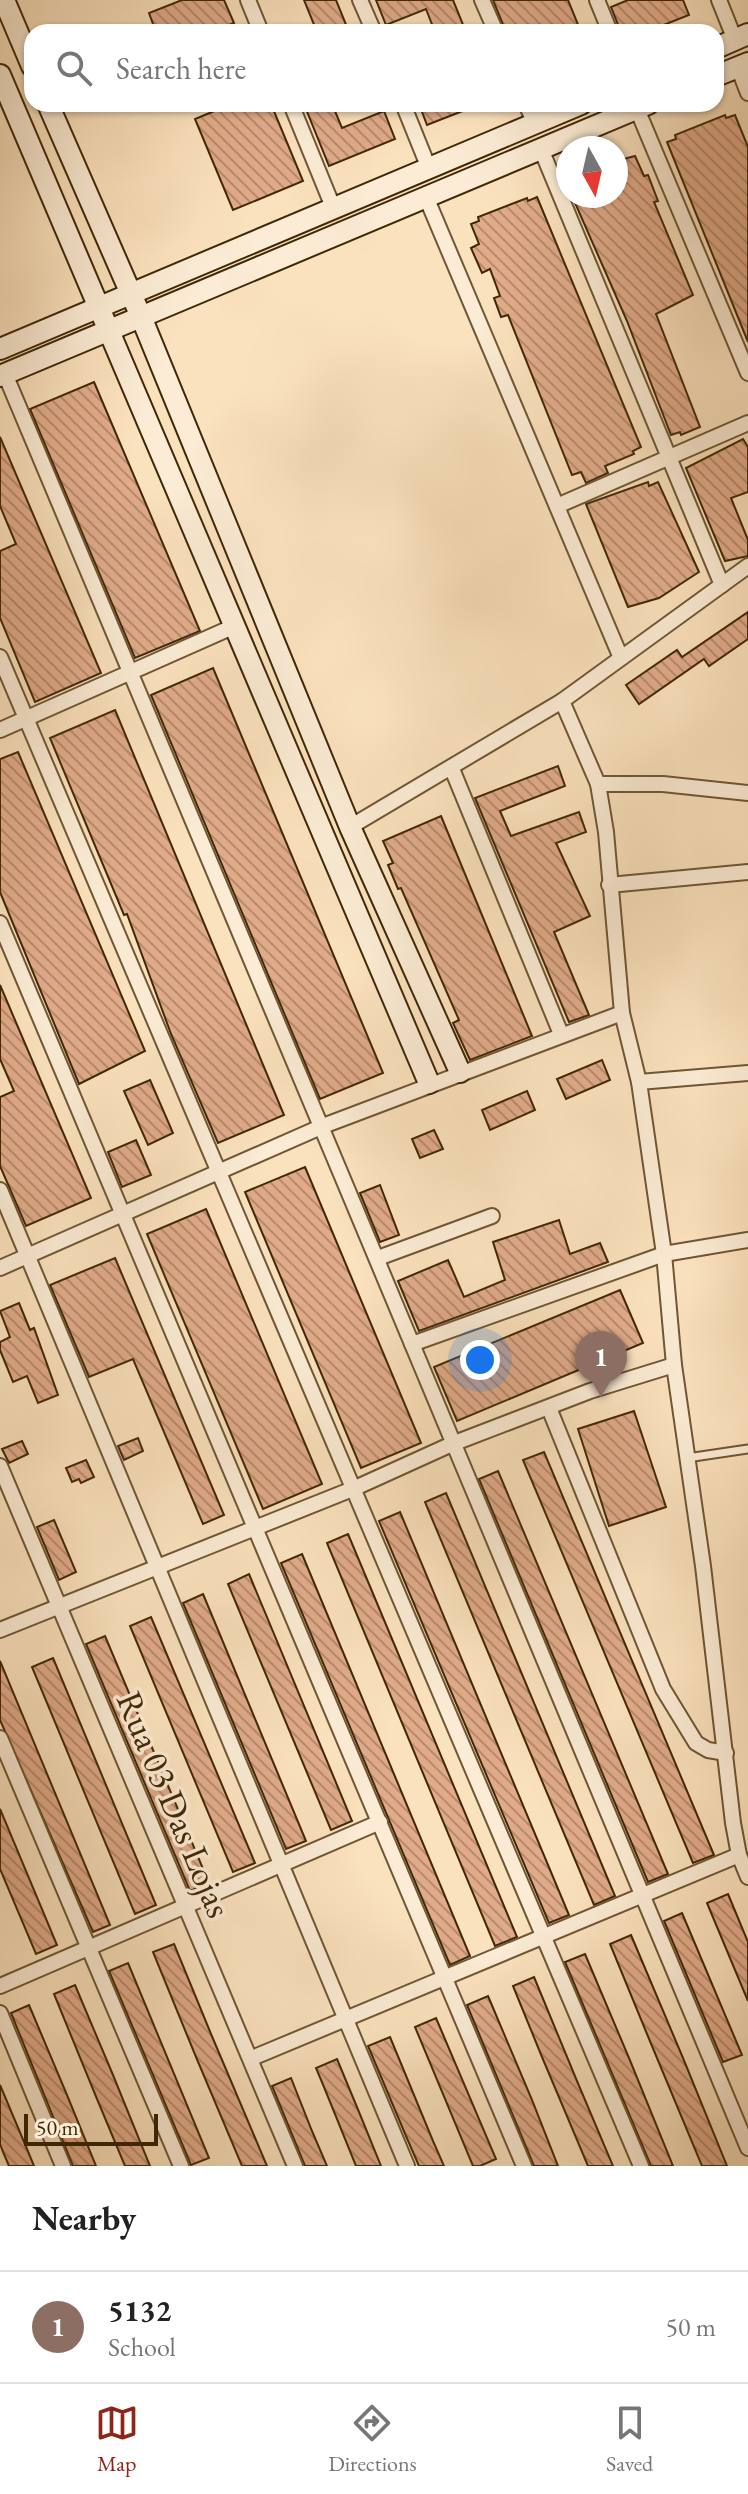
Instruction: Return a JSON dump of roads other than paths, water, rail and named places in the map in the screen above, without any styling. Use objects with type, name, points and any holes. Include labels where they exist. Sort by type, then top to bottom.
[{"type":"street","points":[[4,0],[24,47]]},
{"type":"street","points":[[248,0],[258,24]]},
{"type":"street","points":[[360,0],[370,24]]},
{"type":"street","points":[[482,0],[492,24]]},
{"type":"street","points":[[597,0],[607,24]]},
{"type":"street","points":[[719,0],[733,40]]},
{"type":"street","points":[[724,73],[743,65],[748,93]]},
{"type":"street","points":[[0,75],[96,308],[237,625],[429,1083]]},
{"type":"street","points":[[51,112],[142,319],[350,827],[460,1072]]},
{"type":"street","points":[[294,112],[333,207]]},
{"type":"street","points":[[406,112],[428,166]]},
{"type":"street","points":[[530,112],[535,124]]},
{"type":"street","points":[[0,349],[428,166],[563,112]]},
{"type":"street","points":[[629,112],[142,319],[2,375],[323,1126],[452,1444],[574,1725],[748,2148]]},
{"type":"street","points":[[645,112],[748,373]]},
{"type":"street","points":[[541,149],[722,585]]},
{"type":"street","points":[[426,197],[621,658]]},
{"type":"street","points":[[557,506],[748,423]]},
{"type":"street","points":[[350,827],[562,701],[748,566]]},
{"type":"street","points":[[0,730],[237,625]]},
{"type":"street","points":[[0,657],[217,1172],[547,1938],[641,2166]]},
{"type":"street","points":[[562,701],[598,784],[606,832],[622,1013],[639,1082],[664,1254],[674,1365],[739,1855],[748,1877]]},
{"type":"street","points":[[452,769],[561,1034]]},
{"type":"street","points":[[598,784],[663,784],[748,793]]},
{"type":"street","points":[[609,885],[748,872]]},
{"type":"street","points":[[0,923],[524,2166]]},
{"type":"street","points":[[0,1268],[323,1126],[429,1083],[622,1013]]},
{"type":"street","points":[[639,1082],[748,1073]]},
{"type":"street","points":[[0,1190],[407,2166]]},
{"type":"street","points":[[378,1258],[492,1216]]},
{"type":"street","points":[[412,1344],[664,1254],[748,1240]]},
{"type":"street","points":[[0,1630],[355,1488],[452,1444],[674,1365]]},
{"type":"street","points":[[549,1408],[663,1689],[696,1743],[708,1750],[726,1753]]},
{"type":"street","name":"Rua 03 Das Lojas","points":[[0,1466],[295,2166]]},
{"type":"street","points":[[0,1738],[181,2166]]},
{"type":"street","points":[[0,1986],[380,1822]]},
{"type":"street","points":[[252,2058],[345,2017],[547,1938],[739,1855]]},
{"type":"street","points":[[0,2013],[63,2166]]},
{"type":"lane","points":[[687,1458],[748,1449]]},
{"type":"place","name":"5132","points":[[601,1397]]}]
